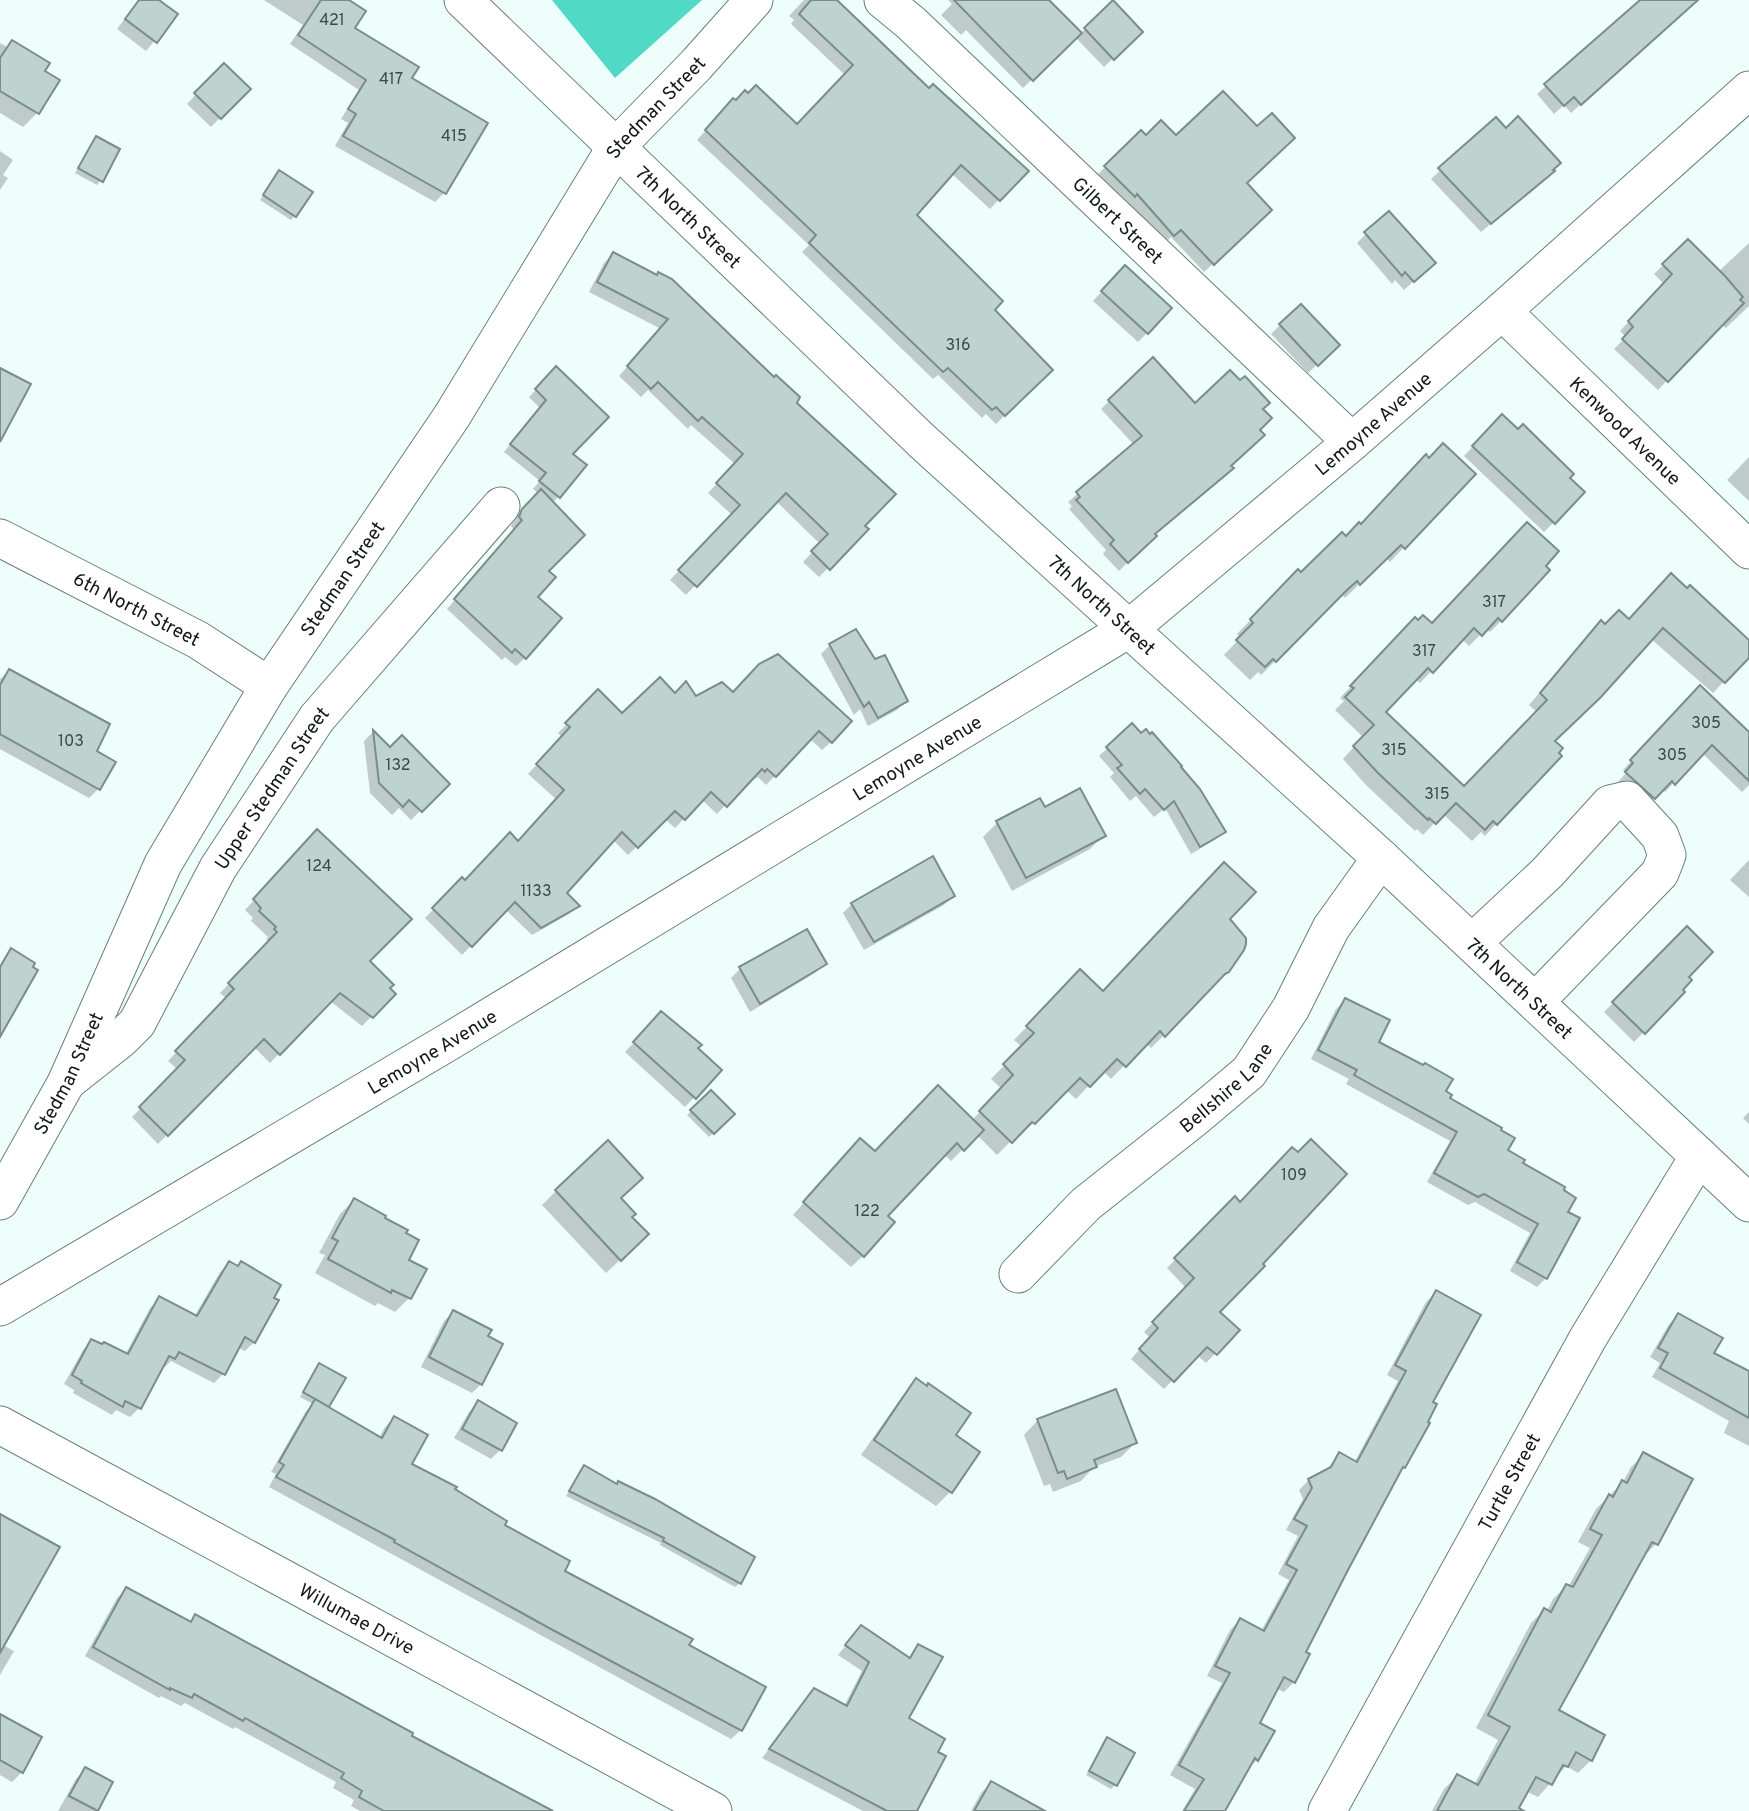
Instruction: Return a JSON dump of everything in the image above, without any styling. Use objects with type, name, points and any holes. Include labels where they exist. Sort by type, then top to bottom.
[{"type":"street","name":"7th North Street","points":[[463,0],[922,441],[1381,858],[1749,1203]]},
{"type":"street","name":"Stedman Street","points":[[0,1201],[66,1083],[163,864],[270,686],[452,416],[616,146],[696,65],[754,0]]},
{"type":"street","name":"Gilbert Street","points":[[883,0],[911,23],[1352,442]]},
{"type":"street","name":"Lemoyne Avenue","points":[[0,1307],[450,1041],[1130,628],[1352,442],[1749,89]]},
{"type":"street","name":"Kenwood Avenue","points":[[1502,311],[1749,550]]},
{"type":"street","name":"Upper Stedman Street","points":[[66,1083],[121,1039],[136,1023],[218,868],[317,718],[501,506]]},
{"type":"street","name":"6th North Street","points":[[9,541],[198,640],[270,686]]},
{"type":"street","points":[[1472,943],[1547,873],[1610,804],[1627,800],[1660,836],[1667,855],[1660,873],[1535,1002]]},
{"type":"street","name":"Bellshire Lane","points":[[1018,1274],[1086,1204],[1249,1072],[1291,1008],[1331,928],[1381,858]]},
{"type":"street","name":"Turtle Street","points":[[1327,1811],[1588,1338],[1699,1156]]},
{"type":"street","name":"Willumae Drive","points":[[0,1425],[713,1811]]},
{"type":"green space","points":[[552,0],[702,0],[615,78]]},
{"type":"building","points":[[139,0],[159,0],[178,14],[157,43],[125,19]]},
{"type":"building","points":[[321,0],[349,0],[366,11],[355,28],[419,67],[412,78],[488,123],[446,194],[343,136],[356,114],[348,109],[366,80],[298,35]]},
{"type":"building","points":[[811,0],[837,0],[929,88],[933,84],[1029,171],[1000,201],[961,165],[917,215],[1003,301],[995,310],[1053,370],[1005,416],[996,407],[992,410],[948,368],[943,372],[809,243],[816,235],[705,130],[733,98],[736,100],[745,90],[748,93],[756,85],[797,124],[853,65],[799,14]]},
{"type":"building","points":[[954,0],[1049,0],[1082,33],[1033,81]]},
{"type":"building","points":[[1113,0],[1143,32],[1114,60],[1084,28]]},
{"type":"building","points":[[1640,0],[1698,0],[1581,105],[1574,97],[1564,106],[1544,84]]},
{"type":"building","points":[[12,40],[50,63],[45,71],[60,80],[39,114],[0,91],[0,58]]},
{"type":"building","points":[[224,63],[251,89],[221,119],[194,93]]},
{"type":"building","points":[[1223,91],[1257,126],[1272,113],[1295,138],[1247,183],[1272,210],[1214,265],[1181,230],[1174,236],[1137,194],[1135,197],[1104,166],[1141,130],[1146,135],[1161,120],[1176,135]]},
{"type":"building","points":[[1518,116],[1561,163],[1491,224],[1438,168],[1496,117],[1506,128]]},
{"type":"building","points":[[96,136],[120,149],[103,182],[78,168]]},
{"type":"building","points":[[279,170],[313,192],[296,217],[263,195]]},
{"type":"building","points":[[1389,211],[1436,263],[1414,282],[1405,272],[1402,276],[1364,232]]},
{"type":"building","points":[[1688,239],[1725,276],[1743,297],[1740,300],[1744,303],[1668,382],[1622,339],[1633,327],[1628,321],[1672,274],[1662,264]]},
{"type":"building","points":[[613,252],[657,275],[658,272],[672,279],[774,377],[776,375],[800,397],[797,403],[896,494],[865,526],[869,529],[830,570],[811,551],[828,534],[786,493],[697,587],[678,570],[740,505],[716,483],[743,454],[702,417],[698,421],[658,382],[651,389],[627,366],[668,319],[597,282]]},
{"type":"building","points":[[1125,265],[1172,308],[1148,334],[1101,291]]},
{"type":"building","points":[[1301,304],[1340,345],[1318,366],[1279,324]]},
{"type":"building","points":[[1153,357],[1195,403],[1230,370],[1240,380],[1245,376],[1270,403],[1263,409],[1272,418],[1260,430],[1265,435],[1231,466],[1234,468],[1155,534],[1157,536],[1128,563],[1110,544],[1114,540],[1076,500],[1080,497],[1076,492],[1142,436],[1108,400]]},
{"type":"building","points":[[556,366],[609,417],[573,454],[587,465],[560,498],[539,481],[546,473],[510,444],[546,400],[535,389]]},
{"type":"building","points":[[0,368],[31,384],[0,442]]},
{"type":"building","points":[[1502,414],[1518,429],[1523,424],[1574,474],[1570,478],[1585,492],[1555,524],[1472,446]]},
{"type":"building","points":[[1443,443],[1476,474],[1405,549],[1401,545],[1360,585],[1357,581],[1276,662],[1273,659],[1265,667],[1236,640],[1253,623],[1250,619],[1298,569],[1301,572],[1342,532],[1346,536],[1359,522],[1361,524],[1426,454],[1429,458]]},
{"type":"building","points":[[541,489],[585,535],[549,571],[556,577],[538,597],[562,618],[526,659],[515,649],[512,653],[454,599],[522,520],[519,517],[522,509]]},
{"type":"building","points":[[1527,522],[1559,551],[1546,566],[1550,570],[1502,622],[1498,618],[1482,636],[1474,628],[1433,673],[1428,668],[1386,712],[1464,786],[1547,700],[1540,693],[1601,620],[1605,624],[1619,610],[1629,619],[1671,573],[1687,588],[1690,585],[1749,640],[1749,658],[1725,683],[1663,628],[1601,697],[1555,741],[1563,748],[1559,753],[1562,756],[1497,825],[1493,821],[1485,830],[1456,803],[1436,824],[1429,818],[1428,820],[1353,746],[1374,725],[1345,697],[1354,688],[1350,686],[1415,617],[1418,620],[1423,615],[1432,623]]},
{"type":"building","points":[[856,629],[875,659],[885,655],[908,701],[878,718],[869,702],[864,707],[829,644]]},
{"type":"building","points":[[778,654],[852,721],[832,743],[819,731],[776,777],[767,769],[765,772],[762,769],[727,807],[711,792],[685,820],[675,811],[638,848],[622,832],[567,893],[580,906],[541,928],[515,902],[472,947],[432,908],[462,877],[465,880],[510,832],[518,841],[564,790],[536,764],[570,727],[565,723],[598,689],[622,713],[660,677],[675,693],[686,681],[696,696],[722,682],[733,692],[759,664]]},
{"type":"building","points":[[9,669],[110,724],[97,751],[116,762],[100,790],[0,734],[0,685]]},
{"type":"building","points":[[1700,685],[1749,732],[1749,781],[1712,745],[1675,785],[1672,781],[1655,799],[1625,772],[1633,763],[1630,760]]},
{"type":"building","points":[[1132,723],[1141,733],[1146,729],[1150,734],[1152,732],[1182,766],[1200,789],[1226,832],[1200,847],[1174,801],[1164,810],[1145,789],[1140,794],[1117,768],[1122,765],[1106,747]]},
{"type":"building","points":[[373,730],[390,747],[402,735],[450,784],[422,812],[409,800],[403,807],[379,783]]},
{"type":"building","points":[[1080,788],[1106,836],[1026,878],[996,821],[1040,798],[1045,807]]},
{"type":"building","points":[[317,829],[412,919],[370,961],[394,985],[390,988],[396,994],[373,1018],[340,993],[280,1055],[264,1039],[168,1136],[139,1107],[185,1060],[175,1051],[234,989],[228,983],[277,932],[274,929],[276,927],[259,911],[261,908],[253,899]]},
{"type":"building","points":[[933,856],[955,896],[874,942],[851,903]]},
{"type":"building","points":[[1224,862],[1256,892],[1230,919],[1246,938],[1246,944],[1229,972],[1165,1037],[1160,1031],[1126,1067],[1117,1059],[1090,1087],[1080,1078],[1035,1124],[1032,1122],[1012,1143],[979,1111],[1013,1075],[1003,1064],[1034,1033],[1026,1026],[1080,969],[1103,991]]},
{"type":"building","points":[[1687,926],[1713,952],[1689,977],[1692,980],[1683,990],[1685,992],[1645,1034],[1612,1002]]},
{"type":"building","points":[[807,929],[827,964],[760,1004],[739,967]]},
{"type":"building","points":[[11,948],[35,963],[33,967],[38,970],[0,1037],[0,967]]},
{"type":"building","points":[[1345,998],[1390,1020],[1379,1042],[1453,1079],[1446,1091],[1452,1095],[1450,1098],[1515,1138],[1508,1150],[1525,1160],[1523,1163],[1565,1187],[1564,1190],[1576,1198],[1568,1212],[1580,1218],[1547,1279],[1517,1262],[1538,1224],[1484,1194],[1478,1197],[1434,1173],[1457,1132],[1354,1075],[1357,1070],[1318,1050]]},
{"type":"building","points":[[661,1011],[702,1045],[698,1048],[722,1070],[696,1099],[633,1042]]},
{"type":"building","points":[[938,1085],[984,1130],[964,1151],[957,1143],[888,1216],[895,1222],[864,1257],[803,1202],[860,1138],[875,1151]]},
{"type":"building","points":[[711,1090],[735,1114],[714,1134],[690,1110]]},
{"type":"building","points":[[1311,1139],[1347,1174],[1220,1312],[1240,1330],[1217,1355],[1207,1347],[1174,1382],[1139,1349],[1158,1328],[1152,1322],[1194,1278],[1174,1258],[1235,1196],[1240,1202],[1292,1147],[1298,1152]]},
{"type":"building","points":[[608,1140],[643,1178],[621,1198],[636,1214],[632,1217],[649,1234],[621,1261],[555,1190]]},
{"type":"building","points":[[354,1198],[408,1230],[406,1233],[419,1240],[409,1260],[427,1269],[411,1299],[392,1290],[391,1293],[328,1259],[338,1241],[332,1238]]},
{"type":"building","points":[[229,1261],[238,1266],[241,1261],[281,1285],[274,1298],[279,1300],[255,1343],[245,1337],[225,1375],[179,1352],[175,1359],[169,1356],[141,1409],[125,1401],[123,1407],[72,1375],[91,1339],[102,1344],[104,1342],[128,1354],[159,1296],[197,1316]]},
{"type":"building","points":[[1436,1290],[1481,1315],[1433,1402],[1437,1404],[1428,1422],[1430,1423],[1405,1468],[1403,1467],[1348,1570],[1306,1652],[1310,1654],[1295,1683],[1284,1677],[1260,1723],[1275,1731],[1258,1761],[1255,1758],[1225,1811],[1184,1811],[1204,1779],[1179,1765],[1230,1673],[1215,1666],[1240,1618],[1264,1631],[1297,1570],[1286,1564],[1307,1526],[1294,1519],[1312,1488],[1308,1479],[1331,1467],[1339,1452],[1357,1462],[1406,1371],[1395,1365]]},
{"type":"building","points":[[453,1310],[492,1330],[488,1336],[503,1344],[482,1385],[429,1357]]},
{"type":"building","points":[[1678,1313],[1723,1338],[1714,1353],[1749,1371],[1749,1418],[1660,1368],[1668,1353],[1658,1348]]},
{"type":"building","points":[[319,1363],[346,1378],[329,1407],[303,1392]]},
{"type":"building","points":[[916,1378],[927,1386],[928,1383],[971,1413],[956,1435],[980,1452],[952,1493],[874,1440]]},
{"type":"building","points":[[1116,1389],[1137,1443],[1094,1460],[1097,1467],[1067,1479],[1064,1471],[1058,1473],[1037,1419]]},
{"type":"building","points":[[315,1399],[382,1438],[394,1416],[428,1435],[412,1464],[457,1487],[455,1489],[507,1521],[505,1525],[570,1561],[565,1571],[693,1639],[689,1645],[766,1687],[742,1731],[276,1477],[284,1465],[279,1462]]},
{"type":"building","points":[[478,1400],[517,1423],[502,1451],[462,1429]]},
{"type":"building","points":[[1643,1452],[1693,1479],[1658,1545],[1652,1542],[1559,1710],[1605,1735],[1592,1761],[1576,1752],[1568,1767],[1563,1765],[1552,1785],[1536,1777],[1519,1808],[1524,1811],[1437,1811],[1457,1774],[1478,1785],[1510,1727],[1488,1715],[1544,1608],[1551,1612],[1566,1584],[1573,1587],[1602,1535],[1590,1529],[1609,1494],[1613,1497],[1622,1480],[1627,1483]]},
{"type":"building","points":[[584,1465],[617,1484],[618,1481],[655,1499],[755,1557],[741,1584],[663,1541],[664,1538],[569,1491]]},
{"type":"building","points":[[0,1514],[60,1547],[0,1653]]},
{"type":"building","points":[[126,1587],[191,1622],[195,1614],[413,1733],[412,1736],[553,1811],[384,1811],[359,1797],[362,1791],[341,1778],[344,1773],[245,1718],[243,1721],[194,1694],[192,1698],[170,1690],[93,1647]]},
{"type":"building","points":[[861,1625],[910,1658],[918,1644],[943,1657],[909,1718],[945,1739],[938,1752],[946,1756],[917,1811],[887,1811],[769,1749],[814,1688],[847,1706],[869,1662],[845,1645]]},
{"type":"building","points":[[0,1714],[42,1737],[23,1773],[0,1760]]},
{"type":"building","points":[[1107,1737],[1135,1753],[1117,1786],[1089,1771]]},
{"type":"building","points":[[85,1767],[113,1782],[98,1811],[69,1796]]},
{"type":"building","points":[[991,1781],[1045,1811],[974,1811]]}]
